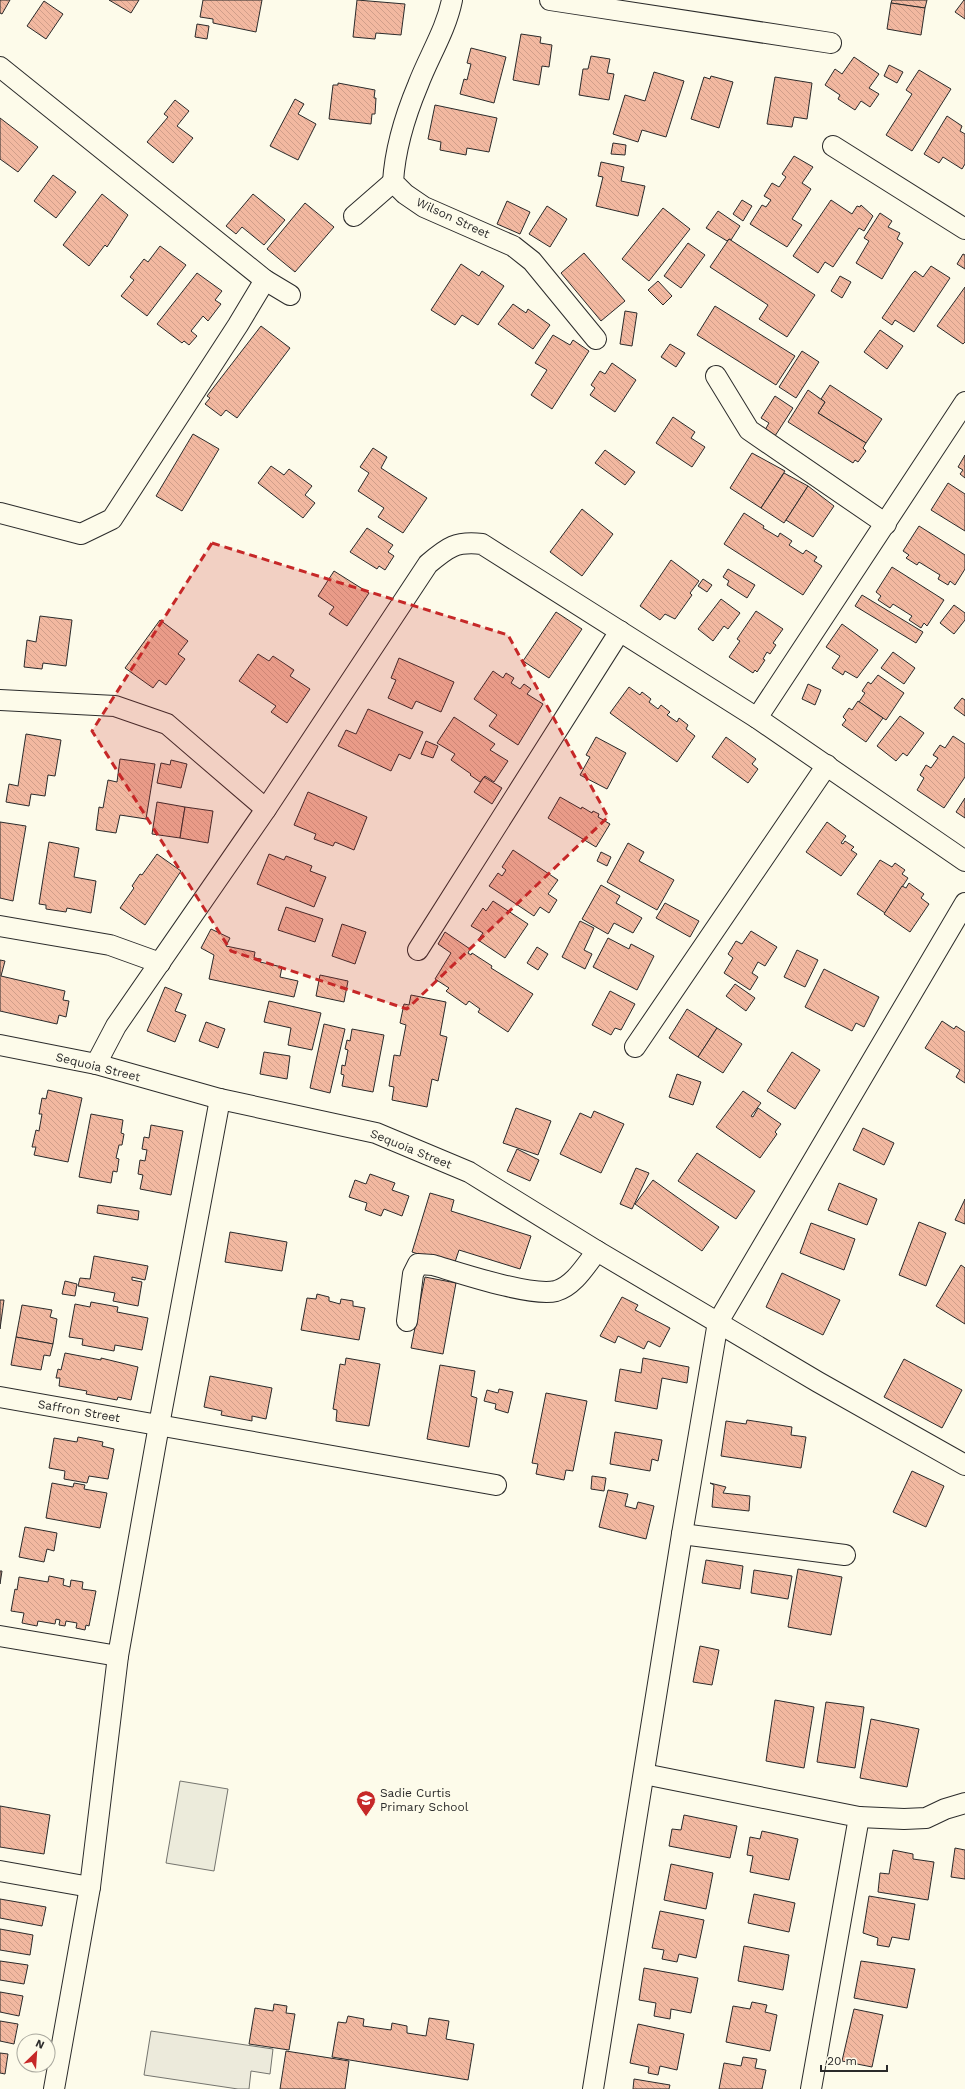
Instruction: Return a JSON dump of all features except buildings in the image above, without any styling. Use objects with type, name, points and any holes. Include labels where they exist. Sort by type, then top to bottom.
[{"type":"street","points":[[354,216],[393,182],[395,156],[417,86],[449,16],[452,0]]},
{"type":"street","points":[[550,0],[831,43]]},
{"type":"street","points":[[0,67],[265,280],[290,295]]},
{"type":"street","points":[[833,146],[965,229]]},
{"type":"street","name":"Wilson Street","points":[[393,182],[405,194],[424,207],[513,246],[532,261],[596,340]]},
{"type":"street","points":[[0,513],[81,534],[112,519],[238,325],[265,280]]},
{"type":"street","points":[[716,376],[750,430],[886,524]]},
{"type":"street","points":[[757,718],[965,402]]},
{"type":"street","points":[[96,1064],[116,1026],[266,809],[428,564],[445,549],[464,542],[482,544],[757,718],[827,765],[965,862]]},
{"type":"street","points":[[418,950],[620,631]]},
{"type":"street","points":[[0,700],[115,706],[167,724],[266,809]]},
{"type":"street","points":[[635,1046],[827,765]]},
{"type":"street","points":[[593,2089],[682,1534],[718,1322],[965,903]]},
{"type":"street","points":[[0,926],[110,945],[160,963]]},
{"type":"street","name":"Sequoia Street","points":[[0,1046],[96,1064],[220,1099],[376,1133],[469,1172],[718,1322],[965,1465]]},
{"type":"street","points":[[54,2089],[90,1887],[118,1656],[159,1425],[220,1099]]},
{"type":"street","points":[[407,1321],[413,1274],[418,1264],[433,1265],[526,1290],[556,1291],[572,1282],[598,1251]]},
{"type":"street","name":"Saffron Street","points":[[0,1397],[496,1485]]},
{"type":"street","points":[[682,1534],[845,1555]]},
{"type":"street","points":[[0,1636],[118,1656]]},
{"type":"street","points":[[644,1774],[859,1817],[904,1820],[926,1818],[945,1809],[965,1803]]},
{"type":"street","points":[[811,2089],[859,1817]]},
{"type":"street","points":[[0,1871],[90,1887]]},
{"type":"highlighted area","points":[[212,543],[508,635],[608,817],[407,1009],[231,951],[92,731]]},
{"type":"shaded area","points":[[180,1781],[228,1789],[214,1871],[166,1863]]},
{"type":"shaded area","points":[[151,2031],[273,2049],[270,2074],[251,2071],[249,2089],[238,2089],[144,2075]]},
{"type":"place","name":"Sadie Curtis Primary School","points":[[366,1817]]}]
